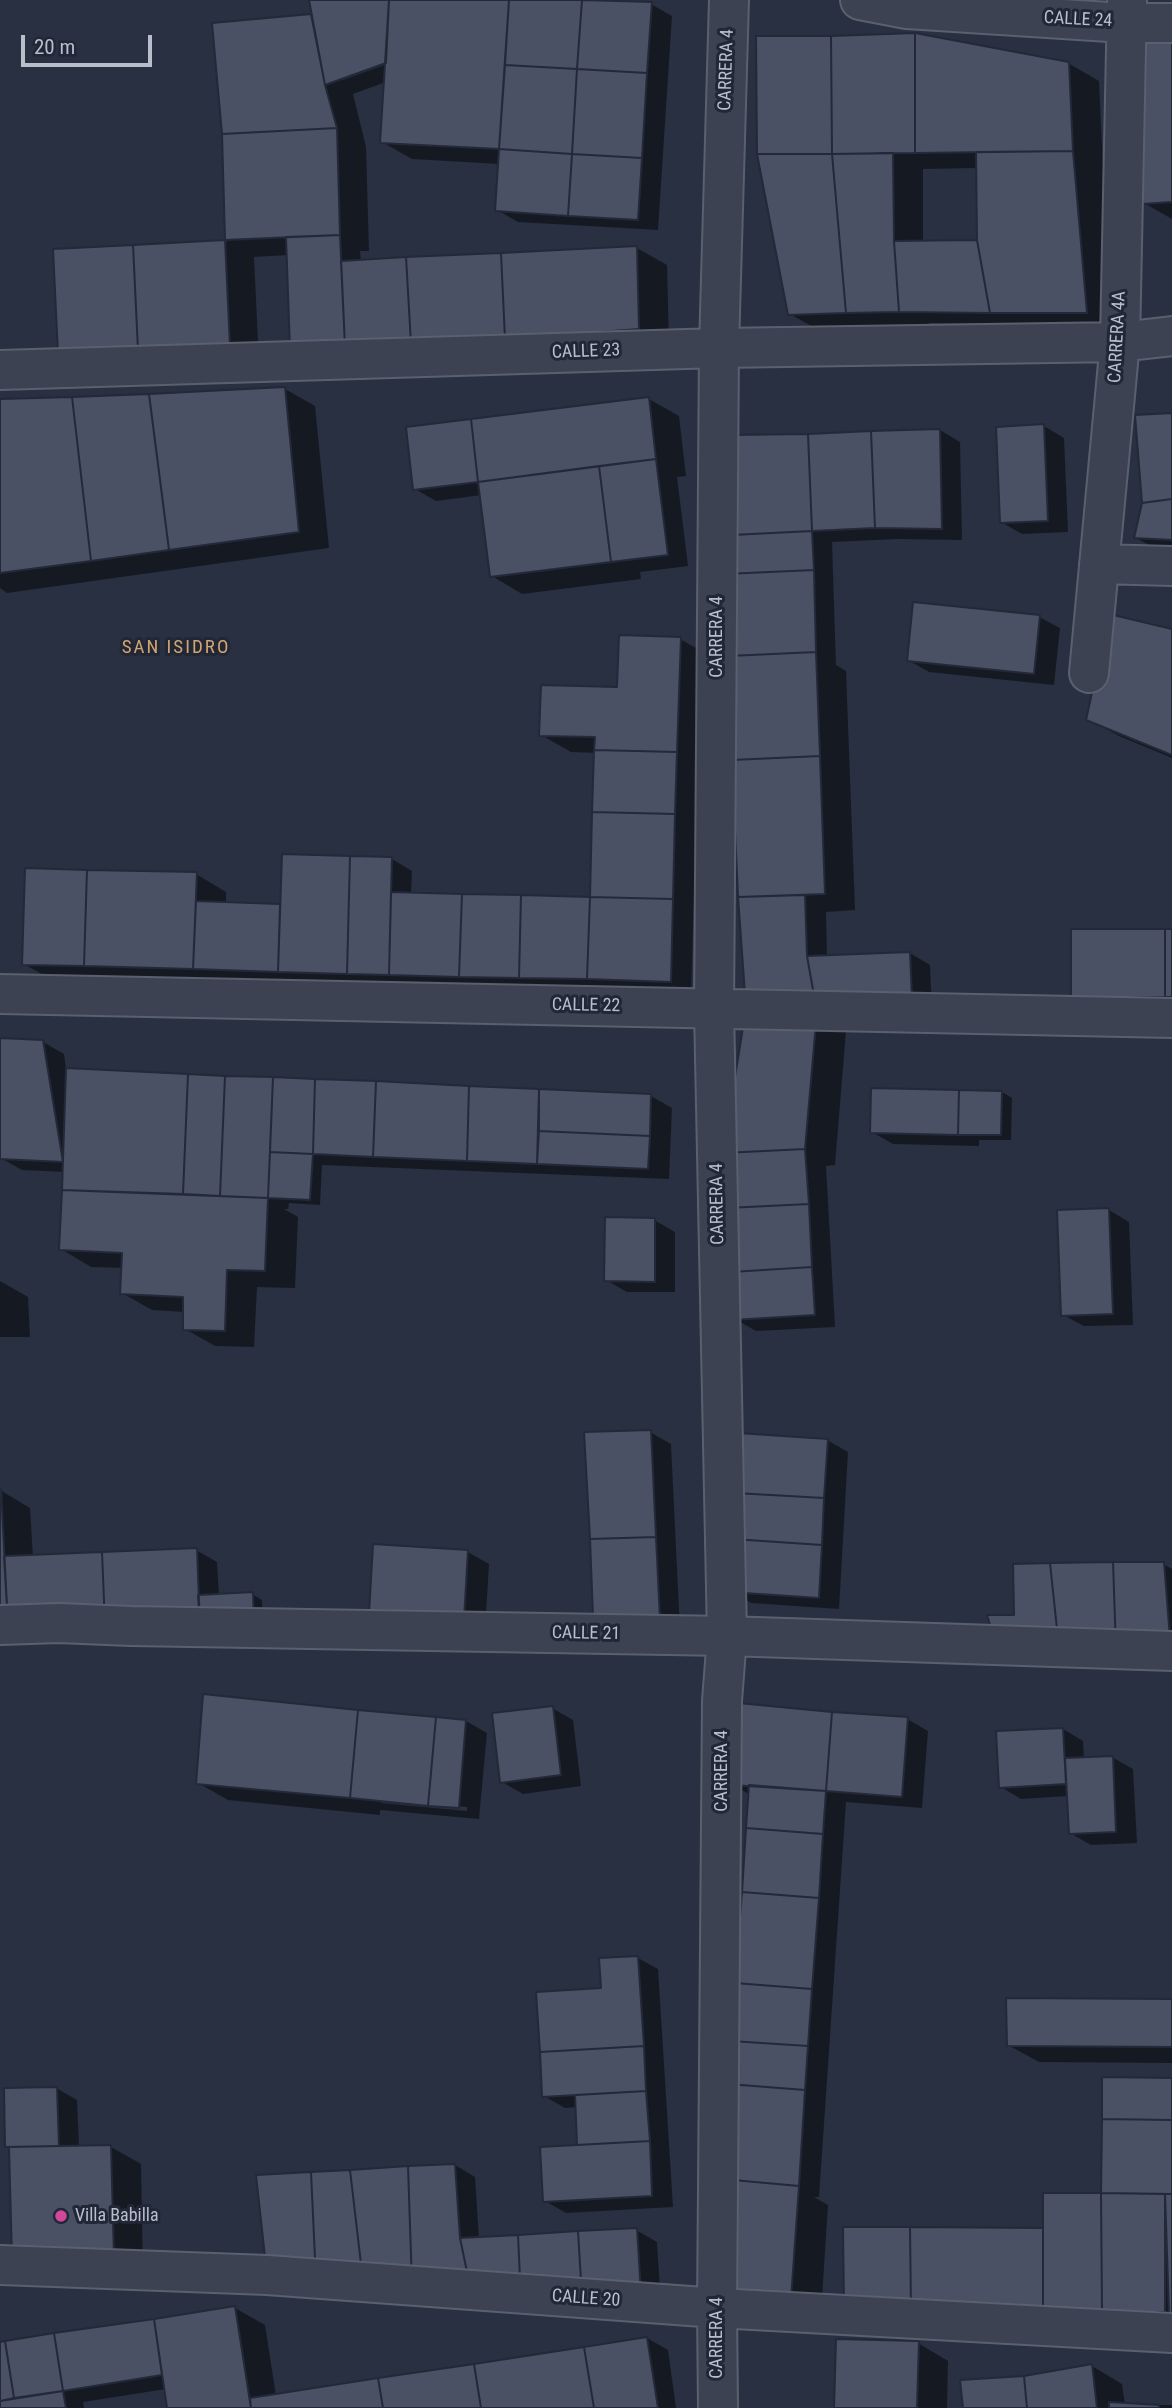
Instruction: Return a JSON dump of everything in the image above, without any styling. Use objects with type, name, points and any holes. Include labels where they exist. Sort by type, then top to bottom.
[{"type":"street","name":"CARRERA 4","points":[[718,2408],[722,1700],[727,1636],[715,1009],[719,348],[729,0]]},
{"type":"street","name":"CALLE 24","points":[[860,0],[907,9],[1126,11],[1172,23]]},
{"type":"street","name":"CARRERA 4A","points":[[1089,673],[1120,342],[1126,11]]},
{"type":"street","name":"CALLE 23","points":[[0,370],[719,348],[1120,342],[1172,336]]},
{"type":"street","points":[[1099,564],[1172,566]]},
{"type":"street","name":"CALLE 22","points":[[0,994],[1172,1018]]},
{"type":"street","name":"CALLE 21","points":[[0,1625],[59,1623],[144,1627],[727,1636],[1172,1651]]},
{"type":"street","name":"CALLE 20","points":[[0,2265],[267,2275],[717,2308],[1172,2333]]},
{"type":"building","points":[[309,0],[389,0],[386,63],[325,85]]},
{"type":"building","points":[[389,0],[509,0],[499,149],[380,143]]},
{"type":"building","points":[[509,0],[582,0],[577,69],[505,65]]},
{"type":"building","points":[[582,0],[652,2],[647,73],[577,69]]},
{"type":"building","points":[[311,14],[325,85],[337,128],[222,134],[212,23]]},
{"type":"building","points":[[1125,23],[1172,23],[1172,202],[1143,204]]},
{"type":"building","points":[[915,33],[915,153],[832,154],[831,36]]},
{"type":"building","points":[[915,33],[1069,62],[1073,151],[915,153]]},
{"type":"building","points":[[756,36],[831,36],[832,154],[757,154]]},
{"type":"building","points":[[505,65],[577,69],[572,154],[499,149]]},
{"type":"building","points":[[577,69],[647,73],[642,158],[572,154]]},
{"type":"building","points":[[337,128],[340,235],[225,240],[222,134]]},
{"type":"building","points":[[499,149],[572,154],[568,216],[495,211]]},
{"type":"building","points":[[1073,151],[1087,313],[990,313],[977,240],[976,152]]},
{"type":"building","points":[[893,153],[894,241],[899,312],[846,313],[832,154]]},
{"type":"building","points":[[572,154],[642,158],[638,220],[568,216]]},
{"type":"building","points":[[757,154],[832,154],[846,313],[788,315]]},
{"type":"building","points":[[340,235],[345,347],[290,350],[286,237]]},
{"type":"building","points":[[225,240],[230,346],[138,350],[133,245]]},
{"type":"building","points":[[977,240],[990,313],[899,312],[894,241]]},
{"type":"building","points":[[133,245],[138,350],[58,354],[53,249]]},
{"type":"building","points":[[637,246],[639,329],[505,339],[501,253]]},
{"type":"building","points":[[501,253],[505,339],[411,344],[406,257]]},
{"type":"building","points":[[406,257],[411,344],[345,347],[341,261]]},
{"type":"building","points":[[285,387],[299,532],[169,550],[149,394]]},
{"type":"building","points":[[149,394],[169,550],[91,561],[72,397]]},
{"type":"building","points":[[72,397],[91,561],[0,573],[0,399]]},
{"type":"building","points":[[649,397],[656,459],[478,482],[471,419]]},
{"type":"building","points":[[1172,413],[1172,499],[1142,503],[1135,415]]},
{"type":"building","points":[[471,419],[478,482],[413,490],[406,427]]},
{"type":"building","points":[[1044,424],[1048,521],[1000,523],[996,427]]},
{"type":"building","points":[[940,429],[942,529],[875,528],[871,431]]},
{"type":"building","points":[[871,431],[875,528],[812,531],[808,434]]},
{"type":"building","points":[[808,434],[812,531],[732,535],[731,435]]},
{"type":"building","points":[[656,459],[668,555],[611,562],[599,466]]},
{"type":"building","points":[[599,466],[611,562],[490,577],[478,482]]},
{"type":"building","points":[[1172,499],[1172,540],[1134,538],[1142,503]]},
{"type":"building","points":[[812,531],[814,570],[725,574],[732,535]]},
{"type":"building","points":[[814,570],[816,652],[729,656],[725,574]]},
{"type":"building","points":[[913,602],[1040,615],[1034,674],[907,661]]},
{"type":"building","points":[[1109,614],[1172,629],[1172,755],[1086,720]]},
{"type":"building","points":[[619,635],[681,637],[677,752],[594,750],[595,737],[539,736],[541,685],[617,687]]},
{"type":"building","points":[[816,652],[820,756],[732,760],[729,656]]},
{"type":"building","points":[[594,750],[677,752],[675,814],[592,812]]},
{"type":"building","points":[[820,756],[825,894],[738,897],[732,760]]},
{"type":"building","points":[[592,812],[675,814],[673,899],[590,897]]},
{"type":"building","points":[[282,854],[350,856],[347,974],[278,972]]},
{"type":"building","points":[[350,856],[392,857],[389,975],[347,974]]},
{"type":"building","points":[[25,868],[87,870],[84,966],[22,965]]},
{"type":"building","points":[[87,870],[197,872],[193,969],[84,966]]},
{"type":"building","points":[[391,892],[462,894],[459,977],[389,975]]},
{"type":"building","points":[[462,894],[521,895],[519,978],[459,977]]},
{"type":"building","points":[[521,895],[590,897],[587,979],[519,978]]},
{"type":"building","points":[[805,895],[807,956],[817,1012],[746,1008],[738,897]]},
{"type":"building","points":[[590,897],[673,899],[671,982],[587,979]]},
{"type":"building","points":[[196,901],[280,904],[278,972],[193,969]]},
{"type":"building","points":[[1071,929],[1165,929],[1165,997],[1071,998]]},
{"type":"building","points":[[1165,929],[1172,929],[1172,997],[1165,997]]},
{"type":"building","points":[[910,952],[913,1022],[817,1012],[807,956]]},
{"type":"building","points":[[746,1008],[817,1012],[805,1149],[723,1153]]},
{"type":"building","points":[[0,1038],[43,1040],[63,1162],[0,1159]]},
{"type":"building","points":[[66,1068],[188,1074],[183,1194],[62,1190]]},
{"type":"building","points":[[188,1074],[225,1076],[220,1196],[183,1194]]},
{"type":"building","points":[[225,1076],[273,1077],[268,1198],[220,1196]]},
{"type":"building","points":[[273,1077],[315,1079],[313,1154],[270,1152]]},
{"type":"building","points":[[315,1079],[376,1081],[373,1157],[313,1154]]},
{"type":"building","points":[[376,1081],[469,1086],[467,1161],[373,1157]]},
{"type":"building","points":[[469,1086],[539,1089],[537,1164],[467,1161]]},
{"type":"building","points":[[871,1088],[959,1090],[958,1135],[870,1133]]},
{"type":"building","points":[[539,1089],[651,1094],[650,1136],[539,1131]]},
{"type":"building","points":[[959,1090],[1002,1091],[1001,1135],[958,1135]]},
{"type":"building","points":[[539,1131],[650,1136],[648,1169],[537,1164]]},
{"type":"building","points":[[805,1149],[809,1204],[727,1208],[723,1153]]},
{"type":"building","points":[[270,1152],[313,1154],[310,1200],[268,1198]]},
{"type":"building","points":[[62,1190],[268,1198],[265,1271],[227,1270],[225,1331],[183,1330],[183,1297],[120,1294],[122,1253],[59,1250]]},
{"type":"building","points":[[809,1204],[812,1267],[731,1272],[727,1208]]},
{"type":"building","points":[[1109,1208],[1113,1314],[1061,1316],[1057,1210]]},
{"type":"building","points":[[605,1217],[655,1218],[655,1282],[604,1281]]},
{"type":"building","points":[[812,1267],[815,1315],[733,1320],[731,1272]]},
{"type":"building","points":[[651,1430],[656,1537],[590,1539],[584,1432]]},
{"type":"building","points":[[738,1433],[828,1439],[824,1498],[735,1493]]},
{"type":"building","points":[[1,1489],[8,1625],[0,1625]]},
{"type":"building","points":[[735,1493],[824,1498],[822,1545],[733,1539]]},
{"type":"building","points":[[656,1537],[661,1640],[594,1643],[590,1539]]},
{"type":"building","points":[[733,1539],[822,1545],[819,1598],[729,1592]]},
{"type":"building","points":[[373,1544],[468,1550],[463,1637],[368,1631]]},
{"type":"building","points":[[197,1548],[200,1627],[105,1625],[102,1552]]},
{"type":"building","points":[[102,1552],[105,1625],[8,1625],[4,1556]]},
{"type":"building","points":[[1113,1562],[1116,1650],[1059,1648],[1050,1563]]},
{"type":"building","points":[[1113,1562],[1164,1562],[1171,1651],[1116,1650]]},
{"type":"building","points":[[1050,1563],[1059,1648],[996,1645],[987,1615],[1014,1615],[1013,1564]]},
{"type":"building","points":[[253,1592],[254,1625],[200,1627],[198,1595]]},
{"type":"building","points":[[203,1694],[358,1710],[350,1798],[196,1784]]},
{"type":"building","points":[[728,1702],[832,1712],[826,1791],[731,1785]]},
{"type":"building","points":[[553,1706],[561,1775],[500,1783],[492,1713]]},
{"type":"building","points":[[358,1710],[436,1717],[428,1806],[350,1798]]},
{"type":"building","points":[[832,1712],[908,1717],[902,1797],[826,1791]]},
{"type":"building","points":[[436,1717],[466,1720],[459,1808],[428,1806]]},
{"type":"building","points":[[1063,1728],[1066,1784],[999,1788],[996,1731]]},
{"type":"building","points":[[1113,1756],[1116,1832],[1069,1834],[1065,1758]]},
{"type":"building","points":[[749,1785],[826,1791],[823,1834],[746,1828]]},
{"type":"building","points":[[746,1828],[823,1834],[819,1898],[742,1892]]},
{"type":"building","points":[[742,1892],[819,1898],[812,1989],[735,1983]]},
{"type":"building","points":[[638,1956],[644,2046],[540,2052],[536,1992],[601,1988],[599,1958]]},
{"type":"building","points":[[735,1983],[812,1989],[808,2046],[731,2041]]},
{"type":"building","points":[[1006,1998],[1172,1999],[1172,2047],[1007,2046]]},
{"type":"building","points":[[731,2041],[808,2046],[805,2090],[728,2084]]},
{"type":"building","points":[[644,2046],[646,2091],[542,2097],[540,2052]]},
{"type":"building","points":[[1102,2077],[1172,2078],[1172,2120],[1102,2119]]},
{"type":"building","points":[[728,2084],[805,2090],[799,2186],[722,2179]]},
{"type":"building","points":[[57,2087],[59,2146],[5,2147],[4,2088]]},
{"type":"building","points":[[646,2091],[650,2141],[577,2145],[575,2095]]},
{"type":"building","points":[[1102,2119],[1172,2120],[1172,2194],[1101,2193]]},
{"type":"building","points":[[650,2141],[652,2196],[543,2202],[540,2147]]},
{"type":"building","points":[[111,2145],[114,2258],[12,2260],[9,2147]]},
{"type":"building","points":[[455,2164],[460,2238],[471,2291],[412,2285],[408,2166]]},
{"type":"building","points":[[408,2166],[412,2285],[363,2281],[350,2170]]},
{"type":"building","points":[[350,2170],[363,2281],[316,2280],[311,2172]]},
{"type":"building","points":[[311,2172],[316,2280],[267,2275],[256,2175]]},
{"type":"building","points":[[722,2179],[799,2186],[790,2313],[728,2303]]},
{"type":"building","points":[[1043,2193],[1101,2193],[1102,2312],[1043,2311]]},
{"type":"building","points":[[1101,2193],[1165,2194],[1165,2312],[1102,2312]]},
{"type":"building","points":[[1165,2194],[1172,2194],[1172,2313],[1169,2313]]},
{"type":"building","points":[[843,2227],[910,2227],[911,2311],[844,2310]]},
{"type":"building","points":[[910,2227],[1043,2228],[1043,2311],[911,2311]]},
{"type":"building","points":[[637,2228],[641,2294],[582,2297],[578,2231]]},
{"type":"building","points":[[578,2231],[582,2297],[521,2300],[518,2235]]},
{"type":"building","points":[[518,2235],[521,2300],[471,2291],[460,2238]]},
{"type":"building","points":[[235,2306],[251,2408],[167,2408],[154,2319]]},
{"type":"building","points":[[154,2319],[162,2375],[63,2391],[54,2333]]},
{"type":"building","points":[[54,2333],[63,2391],[14,2398],[5,2341]]},
{"type":"building","points":[[647,2337],[658,2408],[594,2408],[584,2347]]},
{"type":"building","points":[[836,2339],[919,2341],[917,2408],[834,2408]]},
{"type":"building","points":[[5,2341],[14,2398],[0,2401],[0,2342]]},
{"type":"building","points":[[584,2347],[594,2408],[481,2408],[474,2364]]},
{"type":"building","points":[[474,2364],[481,2408],[383,2408],[378,2378]]},
{"type":"building","points":[[1092,2364],[1097,2408],[1027,2408],[1024,2376]]},
{"type":"building","points":[[1024,2376],[1027,2408],[963,2408],[960,2380]]},
{"type":"building","points":[[378,2378],[383,2408],[251,2408],[250,2398]]},
{"type":"building","points":[[63,2391],[66,2408],[0,2408],[0,2401]]},
{"type":"building","points":[[1109,2402],[1159,2405],[1159,2408],[1109,2408]]},
{"type":"place","name":"Villa Babilla","points":[[61,2216]]},
{"type":"district","name":"SAN ISIDRO","points":[[176,648]]}]
